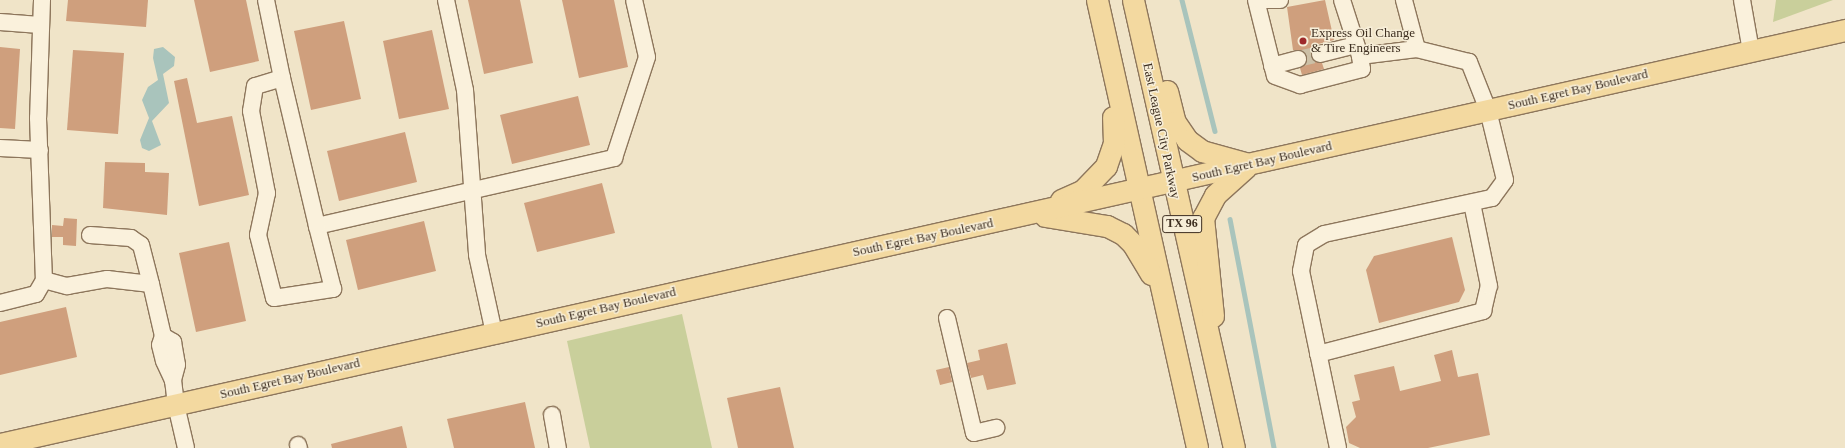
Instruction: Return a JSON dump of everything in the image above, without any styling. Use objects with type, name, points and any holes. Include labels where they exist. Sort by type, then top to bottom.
[{"type":"main road","name":"TX 96","points":[[1096,0],[1197,448]]},
{"type":"main road","name":"East League City Parkway","points":[[1133,0],[1172,183],[1234,448]]},
{"type":"main road","points":[[1146,0],[1173,115],[1181,132],[1202,151],[1249,164]]},
{"type":"main road","name":"South Egret Bay Boulevard","points":[[0,444],[1138,191],[1249,164],[1845,30]]},
{"type":"main road","points":[[1032,214],[1083,190],[1108,163],[1114,142],[1111,62]]},
{"type":"main road","points":[[1215,362],[1213,292],[1204,218],[1215,195],[1249,164]]},
{"type":"main road","points":[[1032,214],[1092,223],[1123,234],[1133,244],[1162,293]]},
{"type":"street","points":[[0,303],[36,294],[44,280],[40,150],[40,25],[42,0]]},
{"type":"street","points":[[266,0],[282,78],[332,289],[274,298],[258,235],[267,193],[251,111],[255,86],[282,78]]},
{"type":"street","points":[[446,0],[465,90],[477,255],[494,333]]},
{"type":"street","points":[[317,226],[614,158],[647,57],[634,0]]},
{"type":"street","points":[[1256,0],[1275,76],[1300,85],[1362,69],[1358,50],[1342,0]]},
{"type":"street","points":[[1260,0],[1280,0]]},
{"type":"street","points":[[1404,0],[1417,49]]},
{"type":"street","points":[[1742,0],[1751,51]]},
{"type":"street","points":[[0,22],[40,25]]},
{"type":"street","points":[[1320,54],[1358,50],[1417,49],[1469,62],[1488,110],[1506,180],[1492,198],[1324,234],[1306,245],[1301,271],[1338,448]]},
{"type":"street","points":[[1272,66],[1298,59]]},
{"type":"street","points":[[0,148],[40,150]]},
{"type":"street","points":[[1318,354],[1483,311],[1489,286],[1472,203]]},
{"type":"street","points":[[90,235],[131,238],[141,245],[163,336],[160,345],[164,361],[173,380],[176,405],[186,448]]},
{"type":"street","points":[[44,280],[67,286],[107,279],[151,284]]},
{"type":"street","points":[[947,318],[974,433],[996,428]]},
{"type":"street","points":[[552,415],[558,448]]},
{"type":"green space","points":[[1776,0],[1833,0],[1773,22]]},
{"type":"green space","points":[[682,314],[712,448],[590,448],[567,341]]},
{"type":"water","points":[[163,47],[175,57],[174,66],[163,74],[169,103],[152,121],[161,145],[149,151],[142,148],[140,140],[149,118],[142,100],[148,87],[158,80],[153,58],[154,49]]},
{"type":"building","points":[[68,0],[148,0],[146,27],[66,21]]},
{"type":"building","points":[[194,0],[246,0],[259,61],[210,72]]},
{"type":"building","points":[[468,0],[520,0],[533,63],[484,74]]},
{"type":"building","points":[[562,0],[614,0],[628,67],[579,78]]},
{"type":"building","points":[[1325,0],[1334,40],[1318,44],[1311,51],[1313,60],[1322,63],[1324,69],[1302,75],[1300,68],[1307,57],[1301,50],[1293,50],[1287,7]]},
{"type":"building","points":[[344,21],[361,99],[311,110],[294,31]]},
{"type":"building","points":[[432,30],[449,109],[399,119],[383,41]]},
{"type":"building","points":[[0,47],[20,49],[15,129],[0,128]]},
{"type":"building","points":[[73,50],[124,53],[118,134],[67,130]]},
{"type":"building","points":[[187,78],[197,123],[232,116],[249,195],[199,206],[174,81]]},
{"type":"building","points":[[578,96],[590,145],[512,164],[500,115]]},
{"type":"building","points":[[405,132],[417,182],[339,201],[327,151]]},
{"type":"building","points":[[105,162],[145,163],[145,172],[169,173],[167,215],[103,208]]},
{"type":"building","points":[[602,183],[615,233],[537,252],[524,203]]},
{"type":"building","points":[[64,218],[77,219],[76,246],[63,245],[63,237],[52,237],[52,225],[63,226]]},
{"type":"building","points":[[424,221],[436,271],[358,290],[346,240]]},
{"type":"building","points":[[1452,237],[1465,290],[1459,302],[1379,323],[1366,270],[1374,256]]},
{"type":"building","points":[[229,242],[246,321],[196,332],[179,253]]},
{"type":"building","points":[[66,307],[77,357],[0,375],[0,322]]},
{"type":"building","points":[[1007,343],[1016,384],[987,390],[983,375],[971,378],[967,363],[980,360],[978,350]]},
{"type":"building","points":[[1452,350],[1458,377],[1478,373],[1490,435],[1428,448],[1360,448],[1349,443],[1346,427],[1356,417],[1352,402],[1360,400],[1354,375],[1394,366],[1400,391],[1441,381],[1434,355]]},
{"type":"building","points":[[949,367],[952,382],[940,385],[936,370]]},
{"type":"building","points":[[780,387],[794,448],[738,448],[727,398]]},
{"type":"building","points":[[525,402],[535,448],[454,448],[447,419]]},
{"type":"building","points":[[402,426],[407,448],[332,448],[331,444]]},
{"type":"waterway","points":[[1182,0],[1215,131]]},
{"type":"waterway","points":[[1230,219],[1274,448]]},
{"type":"tunnel","points":[[1298,59],[1320,54]]},
{"type":"place","name":"Express Oil Change & Tire Engineers","points":[[1303,41]]}]
